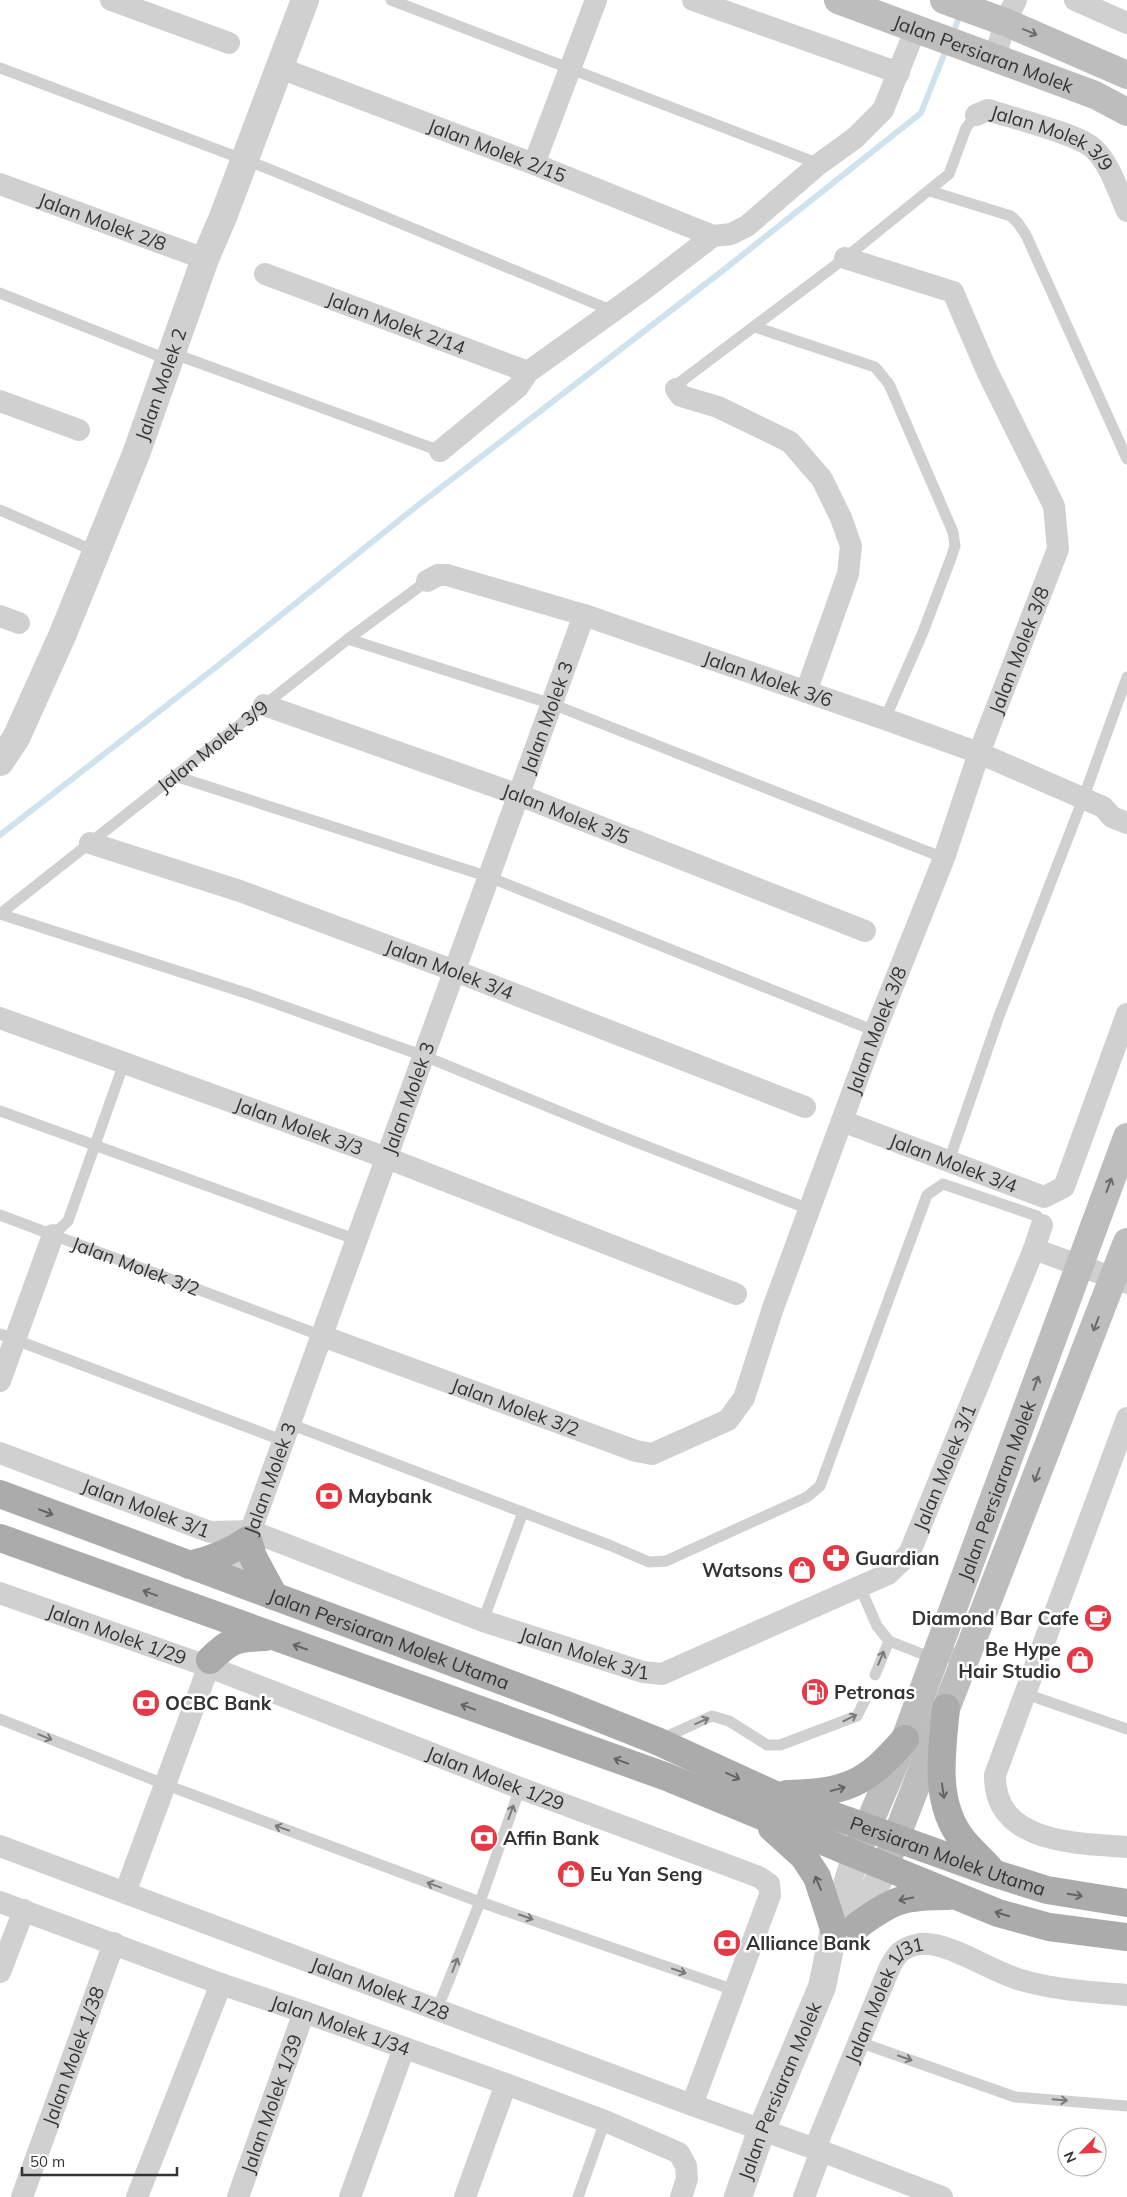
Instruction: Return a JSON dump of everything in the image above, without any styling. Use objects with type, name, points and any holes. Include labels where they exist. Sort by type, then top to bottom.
[{"type":"main road","name":"Jalan Persiaran Molek","points":[[838,0],[1095,95],[1127,112]]},
{"type":"main road","name":"Jalan Persiaran Molek","points":[[944,0],[1002,12],[1127,75]]},
{"type":"main road","name":"Jalan Persiaran Molek","points":[[856,1854],[905,1739],[1127,1138]]},
{"type":"main road","name":"Jalan Persiaran Molek","points":[[885,1866],[972,1641],[1120,1281],[1127,1242]]},
{"type":"main road","name":"Jalan Persiaran Molek Utama","points":[[0,1494],[564,1704],[657,1741],[764,1805]]},
{"type":"main road","points":[[189,1565],[213,1560],[228,1553],[250,1536],[253,1557],[274,1596]]},
{"type":"main road","name":"Jalan Persiaran Molek Utama","points":[[0,1538],[222,1620],[667,1778],[764,1805]]},
{"type":"main road","points":[[189,1565],[203,1574],[212,1585],[222,1620]]},
{"type":"main road","points":[[237,1582],[242,1598],[271,1637]]},
{"type":"main road","points":[[186,1606],[196,1614],[204,1626],[208,1663]]},
{"type":"main road","points":[[208,1663],[227,1644],[244,1637],[271,1637]]},
{"type":"main road","points":[[946,1708],[942,1765],[942,1789],[945,1804],[961,1837],[996,1874]]},
{"type":"main road","points":[[905,1739],[883,1764],[862,1780],[826,1792],[764,1805],[804,1857],[846,1927],[901,1899],[955,1896],[998,1914],[1049,1926],[1127,1937]]},
{"type":"main road","name":"Persiaran Molek Utama","points":[[764,1805],[868,1827],[996,1874],[1047,1890],[1127,1903]]},
{"type":"main road","name":"Persiaran Molek Utama","points":[[764,1805],[856,1854],[955,1896]]},
{"type":"street","points":[[111,0],[229,43]]},
{"type":"street","name":"Jalan Molek 2","points":[[0,762],[62,636],[97,552],[136,454],[205,259],[245,160],[305,0]]},
{"type":"street","points":[[534,164],[596,0]]},
{"type":"street","points":[[693,0],[899,73]]},
{"type":"street","points":[[1075,0],[1127,23]]},
{"type":"street","points":[[985,54],[1002,12]]},
{"type":"street","points":[[440,452],[518,387],[528,372],[713,236],[732,234],[746,226],[819,164],[855,138],[883,110],[921,30]]},
{"type":"street","name":"Jalan Molek 2/15","points":[[280,68],[534,164],[713,236]]},
{"type":"street","name":"Jalan Molek 3/9","points":[[976,115],[988,110],[1078,139],[1094,148],[1103,160],[1127,211]]},
{"type":"street","name":"Jalan Molek 2/8","points":[[0,184],[205,259]]},
{"type":"street","name":"Jalan Molek 3/8","points":[[842,1121],[874,1032],[944,858],[980,754],[1058,549],[1054,506],[988,371],[953,292],[845,258]]},
{"type":"street","name":"Jalan Molek 2/14","points":[[265,274],[528,372]]},
{"type":"street","points":[[676,389],[681,396],[718,407],[790,442],[822,479],[842,518],[851,546],[848,574],[806,692]]},
{"type":"street","points":[[0,401],[79,430]]},
{"type":"street","name":"Jalan Molek 3/6","points":[[427,581],[438,575],[447,575],[584,615],[884,718],[980,754],[1093,803],[1112,818],[1127,823]]},
{"type":"street","name":"Jalan Molek 3","points":[[237,1582],[239,1564],[584,615]]},
{"type":"street","name":"Jalan Molek 3/5","points":[[264,705],[518,795],[865,931]]},
{"type":"street","name":"Jalan Molek 3/6","points":[[1093,803],[1116,803],[1127,808]]},
{"type":"street","name":"Jalan Molek 3/4","points":[[90,843],[240,891],[455,971],[805,1107]]},
{"type":"street","name":"Jalan Molek 3/4","points":[[842,1121],[1044,1197],[1064,1187],[1127,1014]]},
{"type":"street","name":"Jalan Molek 3/3","points":[[0,1018],[387,1158],[736,1294]]},
{"type":"street","name":"Jalan Molek 3/2","points":[[322,1336],[636,1451],[652,1454],[728,1420],[744,1398],[773,1308],[842,1121]]},
{"type":"street","name":"Jalan Molek 3/1","points":[[0,1453],[210,1532],[250,1536],[484,1621],[643,1672],[662,1674],[888,1574],[909,1554],[1034,1249],[1042,1225]]},
{"type":"street","points":[[0,1381],[8,1337],[53,1235]]},
{"type":"street","points":[[1034,1249],[1120,1281]]},
{"type":"street","points":[[1127,1418],[995,1775],[995,1790],[1004,1811],[1017,1824],[1035,1834],[1068,1842],[1127,1848]]},
{"type":"street","name":"Jalan Molek 1/29","points":[[0,1593],[208,1663],[520,1788],[759,1877],[769,1884],[770,1894],[692,2106]]},
{"type":"street","points":[[125,1893],[208,1663],[222,1632],[222,1620]]},
{"type":"street","name":"Jalan Molek 1/28","points":[[0,1846],[692,2106],[762,2129],[936,2196]]},
{"type":"street","name":"Jalan Persiaran Molek","points":[[846,1927],[856,1854]]},
{"type":"street","name":"Jalan Persiaran Molek","points":[[738,2197],[762,2129],[846,1927],[885,1866]]},
{"type":"street","name":"Jalan Molek 1/34","points":[[0,1902],[221,1984],[506,2084],[605,2121],[679,2153],[686,2166],[687,2179],[681,2197]]},
{"type":"street","points":[[0,1972],[24,1910]]},
{"type":"street","name":"Jalan Molek 1/38","points":[[22,2197],[114,1943]]},
{"type":"street","name":"Jalan Molek 1/31","points":[[804,2197],[818,2150],[859,2042],[896,1955],[908,1947],[922,1944],[948,1949],[1019,1980],[1060,1990],[1127,1995]]},
{"type":"street","points":[[137,2197],[221,1984]]},
{"type":"street","name":"Jalan Molek 1/39","points":[[238,2197],[304,2012]]},
{"type":"street","points":[[350,2197],[404,2048]]},
{"type":"street","points":[[465,2197],[506,2084]]},
{"type":"lane","points":[[392,0],[819,164]]},
{"type":"lane","points":[[0,68],[245,160],[613,311]]},
{"type":"lane","points":[[676,389],[679,383],[845,258],[949,174],[966,128],[976,115]]},
{"type":"lane","points":[[930,191],[1011,216],[1018,223],[1026,235],[1127,460]]},
{"type":"lane","points":[[0,293],[440,452]]},
{"type":"lane","points":[[755,327],[875,367],[883,375],[889,384],[953,532],[955,546],[951,558],[923,632],[884,718]]},
{"type":"lane","points":[[0,510],[97,552]]},
{"type":"lane","name":"Jalan Molek 3/9","points":[[0,914],[348,638],[427,581]]},
{"type":"lane","points":[[348,638],[552,704],[944,858]]},
{"type":"lane","points":[[949,1161],[999,1016],[1093,803],[1127,677]]},
{"type":"lane","points":[[175,776],[489,877],[874,1032]]},
{"type":"lane","points":[[0,914],[249,994],[424,1056],[610,1132],[809,1209]]},
{"type":"lane","points":[[53,1235],[68,1221],[124,1063]]},
{"type":"lane","points":[[0,1111],[357,1240]]},
{"type":"lane","points":[[8,1337],[523,1512],[649,1562],[666,1561],[807,1497],[820,1486],[927,1195],[943,1184],[1037,1216],[1042,1225]]},
{"type":"lane","name":"Jalan Molek 3/2","points":[[0,1215],[322,1336]]},
{"type":"lane","points":[[484,1621],[523,1512]]},
{"type":"lane","points":[[860,1587],[878,1626],[889,1642],[935,1659],[954,1655],[972,1641]]},
{"type":"lane","points":[[875,1675],[889,1642]]},
{"type":"lane","points":[[1026,1694],[1127,1729]]},
{"type":"lane","points":[[657,1741],[712,1716],[729,1721],[767,1745],[780,1745],[857,1716],[865,1700]]},
{"type":"lane","points":[[0,1719],[164,1784],[480,1902],[734,1990]]},
{"type":"lane","points":[[437,2010],[480,1902],[520,1788]]},
{"type":"lane","points":[[859,2042],[1015,2097],[1127,2106]]},
{"type":"lane","points":[[578,2197],[605,2121]]},
{"type":"waterway","points":[[952,36],[961,12]]},
{"type":"waterway","points":[[0,835],[220,664],[417,506],[721,272],[921,113],[947,47]]},
{"type":"place","name":"Maybank","points":[[329,1496]]},
{"type":"place","name":"Guardian","points":[[836,1558]]},
{"type":"place","name":"Watsons","points":[[802,1570]]},
{"type":"place","name":"Diamond Bar Cafe","points":[[1098,1618]]},
{"type":"place","name":"Be Hype Hair Studio","points":[[1080,1660]]},
{"type":"place","name":"Petronas","points":[[815,1692]]},
{"type":"place","name":"OCBC Bank","points":[[146,1703]]},
{"type":"place","name":"Affin Bank","points":[[484,1838]]},
{"type":"place","name":"Eu Yan Seng","points":[[571,1874]]},
{"type":"place","name":"Alliance Bank","points":[[727,1943]]}]
